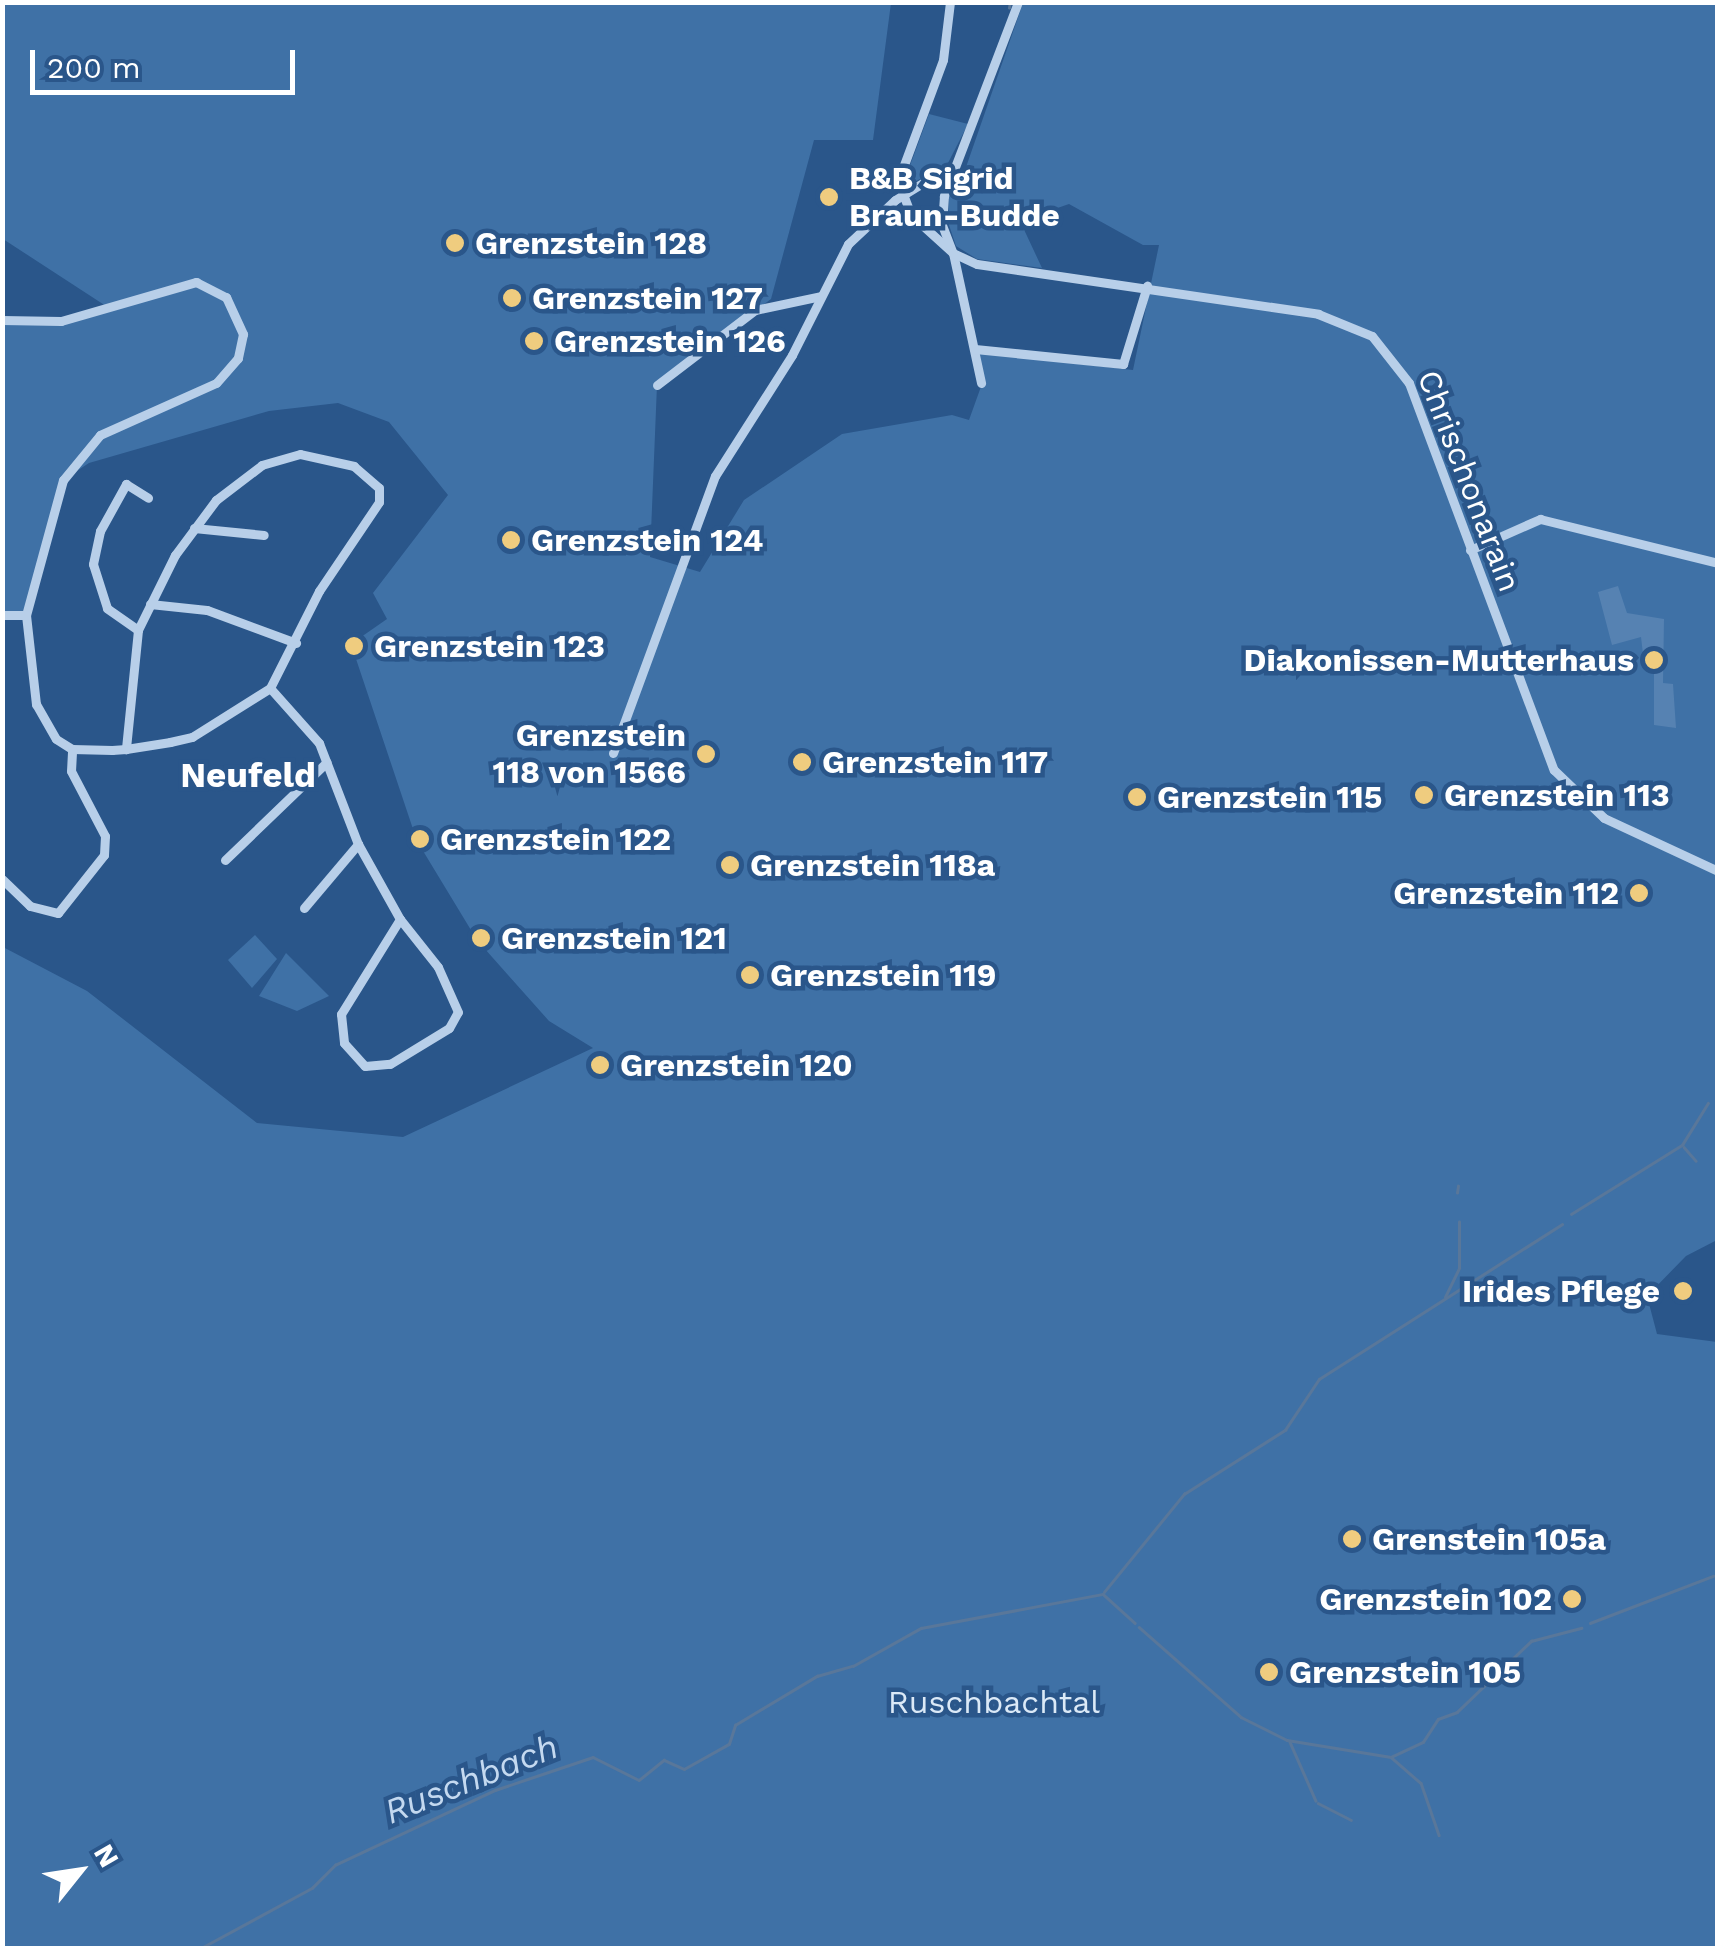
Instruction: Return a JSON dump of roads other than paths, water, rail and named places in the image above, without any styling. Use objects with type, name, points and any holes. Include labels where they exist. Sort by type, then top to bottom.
[{"type":"street","points":[[900,196],[908,146],[943,60],[950,2]]},
{"type":"street","points":[[981,383],[954,253],[942,225],[950,178],[1018,2]]},
{"type":"street","points":[[613,753],[715,476],[854,233],[900,196],[950,178]]},
{"type":"street","points":[[900,196],[954,253]]},
{"type":"street","name":"Chrischonarain","points":[[954,253],[977,264],[1318,314],[1372,336],[1409,383],[1541,747],[1565,784],[1604,818],[1718,870]]},
{"type":"street","points":[[2,320],[61,321],[196,282],[226,297],[243,334],[238,358],[202,394],[100,435],[72,462],[26,614],[36,704],[56,739],[72,750],[126,748],[208,731],[270,688],[319,592],[379,502],[373,480],[334,458],[282,458],[234,484],[194,528],[138,630],[126,748]]},
{"type":"street","points":[[975,349],[1123,364],[1147,286]]},
{"type":"street","points":[[657,384],[755,310],[821,296]]},
{"type":"street","points":[[138,630],[107,608],[94,564],[100,531],[126,484],[148,498]]},
{"type":"street","points":[[1470,550],[1540,519],[1718,563]]},
{"type":"street","points":[[194,528],[264,535]]},
{"type":"street","points":[[150,604],[207,610],[296,643]]},
{"type":"street","points":[[2,615],[26,614]]},
{"type":"street","points":[[270,688],[310,728],[358,844],[400,919],[438,967],[458,1012],[449,1028],[390,1064],[365,1066],[344,1043],[341,1014],[400,919]]},
{"type":"street","points":[[2,879],[30,906],[58,913],[104,855],[105,836],[71,771],[72,750]]},
{"type":"street","points":[[225,860],[327,762]]},
{"type":"street","points":[[304,908],[358,844]]},
{"type":"waterway","points":[[1009,8],[1010,2]]},
{"type":"waterway","points":[[1571,1214],[1682,1145],[1708,1103]]},
{"type":"waterway","points":[[1684,1147],[1696,1161]]},
{"type":"waterway","points":[[1457,1193],[1458,1186]]},
{"type":"waterway","points":[[1445,1297],[1459,1268],[1459,1222]]},
{"type":"waterway","points":[[1104,1592],[1184,1494],[1285,1430],[1319,1379],[1562,1224]]},
{"type":"waterway","name":"Ruschbach","points":[[1590,1623],[1713,1576]]},
{"type":"waterway","name":"Ruschbach","points":[[201,1948],[312,1888],[335,1865],[495,1790],[593,1757],[639,1780],[664,1760],[684,1769],[729,1744],[735,1725],[817,1676],[853,1666],[921,1628],[1103,1594],[1135,1623]]},
{"type":"waterway","name":"Ruschbach","points":[[1139,1627],[1241,1717],[1287,1740],[1391,1757],[1423,1742],[1438,1719],[1457,1712],[1531,1641],[1581,1628]]},
{"type":"waterway","points":[[1290,1742],[1316,1801]]},
{"type":"waterway","points":[[1392,1758],[1421,1783],[1439,1835]]},
{"type":"waterway","points":[[1318,1803],[1351,1820]]},
{"type":"place","name":"B&B Sigrid Braun-Budde","points":[[829,197]]},
{"type":"place","name":"Grenzstein 128","points":[[455,243]]},
{"type":"place","name":"Grenzstein 127","points":[[512,298]]},
{"type":"place","name":"Grenzstein 126","points":[[534,341]]},
{"type":"place","name":"Grenzstein 124","points":[[511,540]]},
{"type":"place","name":"Grenzstein 123","points":[[354,646]]},
{"type":"place","name":"Diakonissen-Mutterhaus","points":[[1654,660]]},
{"type":"place","name":"Grenzstein 118 von 1566","points":[[706,754]]},
{"type":"place","name":"Grenzstein 117","points":[[802,762]]},
{"type":"place","name":"Grenzstein 113","points":[[1424,795]]},
{"type":"place","name":"Grenzstein 115","points":[[1137,797]]},
{"type":"place","name":"Grenzstein 122","points":[[420,839]]},
{"type":"place","name":"Grenzstein 118a","points":[[730,865]]},
{"type":"place","name":"Grenzstein 112","points":[[1639,893]]},
{"type":"place","name":"Grenzstein 121","points":[[481,938]]},
{"type":"place","name":"Grenzstein 119","points":[[750,975]]},
{"type":"place","name":"Grenzstein 120","points":[[600,1065]]},
{"type":"place","name":"Irides Pflege","points":[[1683,1291]]},
{"type":"place","name":"Grenstein 105a","points":[[1352,1539]]},
{"type":"place","name":"Grenzstein 102","points":[[1572,1599]]},
{"type":"place","name":"Grenzstein 105","points":[[1269,1672]]},
{"type":"district","name":"Neufeld","points":[[248,775]]},
{"type":"park label","name":"Ruschbachtal","points":[[994,1702]]}]
